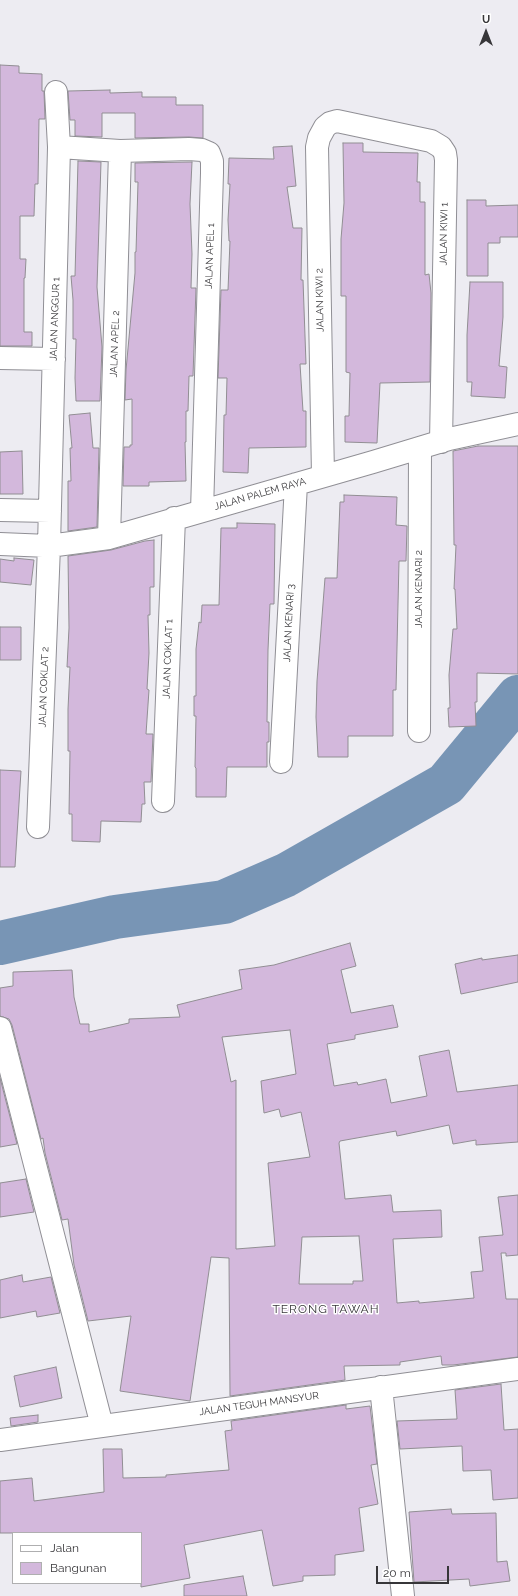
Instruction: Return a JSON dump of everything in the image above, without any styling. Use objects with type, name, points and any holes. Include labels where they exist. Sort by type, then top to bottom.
[{"type":"street","name":"JALAN ANGGUR 1","points":[[49,546],[59,147],[56,92]]},
{"type":"street","name":"JALAN KIWI 1","points":[[325,127],[330,122],[337,121],[405,137],[431,141],[441,147],[445,154],[441,442]]},
{"type":"street","name":"JALAN KIWI 2","points":[[323,476],[317,147],[319,138],[325,127]]},
{"type":"street","name":"JALAN APEL 1","points":[[59,147],[120,151],[189,149],[202,150],[209,153],[212,161],[202,511]]},
{"type":"street","name":"JALAN APEL 2","points":[[109,538],[120,151]]},
{"type":"street","points":[[0,358],[54,359]]},
{"type":"street","name":"JALAN PALEM RAYA","points":[[0,544],[49,546],[109,538],[463,435],[518,424]]},
{"type":"street","name":"JALAN KENARI 2","points":[[419,730],[420,448]]},
{"type":"street","name":"JALAN KENARI 3","points":[[282,762],[296,484]]},
{"type":"street","points":[[0,510],[50,511]]},
{"type":"street","name":"JALAN COKLAT 1","points":[[163,801],[174,518]]},
{"type":"street","name":"JALAN COKLAT 2","points":[[38,827],[49,546]]},
{"type":"street","points":[[0,1028],[102,1426]]},
{"type":"street","name":"JALAN TEGUH MANSYUR","points":[[0,1440],[518,1369]]},
{"type":"street","points":[[381,1387],[403,1596]]},
{"type":"building","points":[[0,65],[19,66],[19,73],[42,74],[42,91],[44,91],[45,119],[39,119],[38,184],[35,184],[34,216],[20,216],[20,259],[26,259],[24,278],[24,332],[32,332],[32,346],[0,346]]},
{"type":"building","points":[[110,90],[110,93],[142,92],[142,97],[176,97],[176,105],[203,105],[203,138],[135,138],[135,113],[102,113],[102,137],[75,136],[75,120],[70,120],[68,91]]},
{"type":"building","points":[[343,143],[363,143],[363,152],[418,153],[417,182],[420,182],[420,202],[425,202],[425,275],[429,274],[431,293],[430,382],[380,383],[377,443],[345,442],[345,416],[349,416],[350,373],[346,372],[346,296],[341,296],[341,239],[344,203]]},
{"type":"building","points":[[292,146],[296,186],[287,187],[293,228],[302,228],[301,280],[303,280],[306,364],[300,364],[303,411],[306,411],[306,447],[249,448],[248,473],[223,472],[224,415],[226,415],[227,378],[218,378],[221,290],[228,290],[230,241],[228,220],[230,184],[228,184],[229,158],[274,159],[273,147]]},
{"type":"building","points":[[78,161],[101,162],[97,287],[102,347],[100,401],[76,401],[76,339],[73,339],[73,300],[71,276],[75,276]]},
{"type":"building","points":[[192,162],[190,204],[192,254],[191,288],[196,288],[193,376],[189,376],[188,411],[186,411],[186,481],[149,482],[149,486],[123,486],[124,447],[130,447],[130,445],[132,445],[132,399],[125,400],[126,370],[136,252],[138,182],[135,182],[135,163]]},
{"type":"building","points":[[467,200],[486,200],[486,206],[518,205],[518,237],[500,237],[500,243],[488,243],[488,276],[467,276]]},
{"type":"building","points":[[470,282],[503,282],[503,317],[499,366],[507,367],[505,398],[471,396],[472,382],[467,382],[467,335]]},
{"type":"building","points":[[90,413],[93,448],[99,448],[97,527],[68,531],[68,481],[71,481],[70,448],[72,448],[69,415]]},
{"type":"building","points":[[478,446],[518,446],[518,674],[477,673],[477,702],[475,702],[476,726],[449,727],[449,675],[453,629],[457,629],[454,589],[456,545],[454,545],[453,451]]},
{"type":"building","points":[[22,451],[23,494],[0,494],[0,452]]},
{"type":"building","points":[[344,495],[397,497],[396,525],[407,526],[406,561],[399,561],[396,690],[393,690],[393,736],[348,736],[348,757],[318,757],[316,717],[317,681],[325,578],[337,578],[340,502],[344,502]]},
{"type":"building","points":[[237,523],[275,524],[274,604],[270,604],[268,650],[267,722],[269,722],[269,742],[267,742],[267,767],[227,767],[226,797],[196,797],[196,716],[194,716],[194,696],[196,696],[196,649],[199,622],[201,623],[202,605],[219,605],[221,528],[237,528]]},
{"type":"building","points":[[154,540],[154,587],[150,587],[150,615],[148,615],[149,653],[147,689],[149,690],[146,734],[153,734],[151,782],[144,782],[145,804],[142,804],[141,822],[101,821],[100,842],[72,841],[72,814],[69,814],[70,751],[68,751],[70,667],[67,667],[69,628],[68,556],[111,550]]},
{"type":"building","points":[[14,558],[34,560],[31,585],[0,582],[0,559],[14,561]]},
{"type":"building","points":[[0,627],[21,627],[21,660],[0,660]]},
{"type":"building","points":[[0,770],[21,771],[15,867],[0,867]]},
{"type":"building","points":[[350,943],[356,966],[341,970],[351,1013],[393,1005],[398,1027],[355,1035],[355,1039],[327,1044],[334,1086],[357,1082],[358,1085],[386,1079],[391,1103],[427,1096],[419,1056],[449,1050],[457,1092],[518,1085],[518,1142],[476,1145],[476,1140],[453,1144],[449,1125],[397,1136],[396,1131],[340,1141],[339,1143],[345,1199],[391,1195],[393,1212],[441,1210],[442,1237],[393,1239],[397,1303],[419,1301],[419,1303],[474,1298],[471,1272],[483,1271],[479,1237],[503,1235],[498,1197],[518,1195],[518,1255],[506,1256],[506,1253],[501,1253],[506,1299],[518,1299],[518,1357],[442,1365],[441,1356],[400,1362],[400,1365],[344,1366],[345,1380],[230,1396],[229,1258],[211,1257],[190,1401],[120,1391],[131,1316],[88,1321],[74,1265],[68,1219],[62,1220],[45,1153],[43,1138],[41,1139],[12,1025],[9,1019],[0,1016],[0,988],[13,986],[13,972],[72,970],[74,997],[80,1024],[89,1024],[89,1032],[129,1023],[129,1019],[180,1017],[177,1005],[242,989],[239,970],[274,965]],"holes":[[[290,1030],[296,1074],[261,1081],[264,1113],[279,1109],[281,1117],[301,1112],[310,1157],[268,1163],[275,1246],[236,1249],[236,1080],[231,1082],[222,1037]],[[359,1236],[363,1281],[353,1281],[353,1284],[299,1284],[302,1237]]]},
{"type":"building","points":[[518,955],[518,982],[461,994],[455,964],[482,958],[482,960]]},
{"type":"building","points":[[0,1078],[17,1144],[0,1147]]},
{"type":"building","points":[[26,1179],[34,1212],[0,1217],[0,1183]]},
{"type":"building","points":[[22,1275],[23,1282],[51,1277],[60,1313],[37,1317],[36,1311],[0,1318],[0,1280]]},
{"type":"building","points":[[56,1367],[62,1398],[20,1407],[14,1376]]},
{"type":"building","points":[[501,1384],[504,1430],[518,1429],[518,1498],[493,1500],[491,1470],[463,1471],[462,1446],[400,1449],[397,1421],[457,1419],[455,1390]]},
{"type":"building","points":[[346,1405],[346,1409],[370,1406],[377,1464],[371,1465],[378,1504],[359,1508],[364,1551],[335,1555],[335,1575],[303,1576],[303,1581],[273,1586],[262,1530],[184,1545],[190,1578],[141,1587],[142,1532],[0,1533],[0,1481],[32,1478],[34,1501],[104,1492],[103,1449],[122,1449],[123,1478],[166,1477],[166,1475],[229,1470],[225,1431],[232,1430],[231,1421]]},
{"type":"building","points":[[38,1415],[38,1422],[11,1426],[10,1418]]},
{"type":"building","points":[[451,1509],[452,1514],[496,1513],[497,1562],[507,1561],[510,1581],[470,1586],[469,1579],[414,1582],[409,1512]]},
{"type":"building","points":[[243,1576],[247,1596],[184,1596],[184,1585]]},
{"type":"waterway","points":[[0,943],[115,917],[224,902],[286,875],[446,784],[518,697]]},
{"type":"district","name":"TERONG TAWAH","points":[[326,1309]]}]
